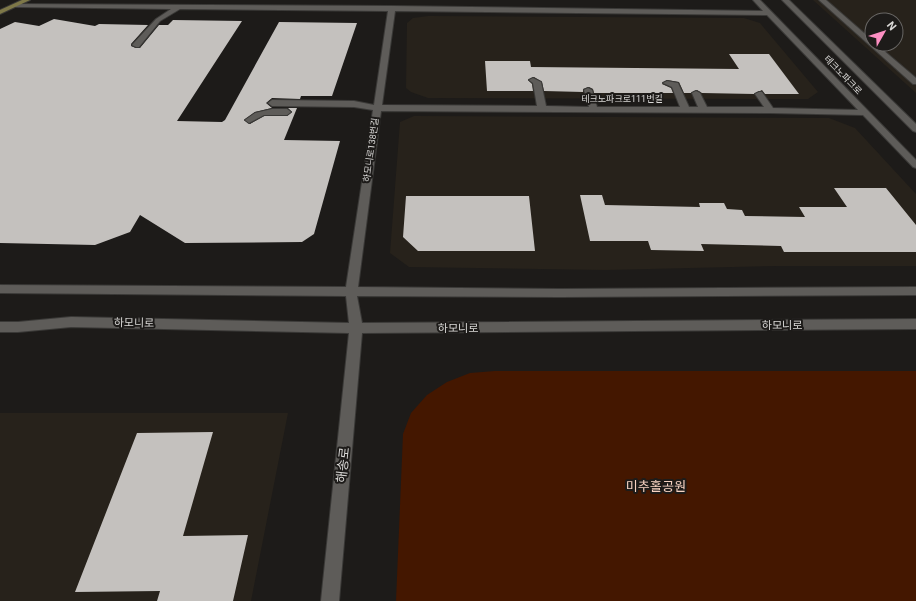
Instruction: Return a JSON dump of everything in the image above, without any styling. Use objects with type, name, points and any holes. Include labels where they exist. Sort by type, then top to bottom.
[{"type":"main road","points":[[0,12],[27,0]]},
{"type":"street","points":[[209,7],[214,0]]},
{"type":"street","name":"테크노파크로","points":[[756,0],[916,165]]},
{"type":"street","name":"테크노파크로","points":[[785,0],[916,129]]},
{"type":"street","points":[[823,0],[864,37]]},
{"type":"street","points":[[16,5],[767,13]]},
{"type":"street","points":[[136,45],[158,20],[178,7]]},
{"type":"street","name":"하모니로138번길","points":[[356,328],[351,292],[392,8]]},
{"type":"street","points":[[881,52],[916,82]]},
{"type":"street","points":[[533,80],[537,82],[542,109]]},
{"type":"street","points":[[667,83],[675,85],[686,110]]},
{"type":"street","points":[[588,90],[594,109]]},
{"type":"street","points":[[696,93],[704,110]]},
{"type":"street","points":[[759,94],[770,110]]},
{"type":"street","points":[[272,103],[354,104],[378,108]]},
{"type":"street","points":[[249,120],[253,116],[268,112],[352,112],[378,108]]},
{"type":"street","name":"테크노파크로111번길","points":[[378,108],[770,110],[866,113]]},
{"type":"street","points":[[0,289],[560,293],[916,291]]},
{"type":"street","name":"하모니로","points":[[0,327],[18,327],[71,322],[356,328],[916,324]]},
{"type":"street","name":"해송로","points":[[330,601],[356,328]]},
{"type":"shaded area","points":[[813,0],[916,0],[916,93],[871,52],[904,52],[904,12],[864,12],[864,46]]},
{"type":"shaded area","points":[[428,16],[744,18],[760,23],[818,92],[808,99],[428,98],[411,92],[406,88],[407,23],[413,18]]},
{"type":"shaded area","points":[[414,116],[829,118],[855,128],[916,194],[916,266],[778,266],[606,270],[409,267],[390,253],[400,122]]},
{"type":"shaded area","points":[[0,413],[288,413],[251,601],[0,601]]},
{"type":"green space","name":"미추홀공원","points":[[495,371],[916,371],[916,601],[396,601],[403,434],[411,413],[427,395],[447,382],[470,373]]},
{"type":"building","points":[[54,19],[95,26],[99,24],[148,25],[131,44],[131,46],[136,48],[140,48],[159,25],[168,25],[173,20],[242,21],[177,121],[222,122],[225,120],[279,22],[357,23],[332,96],[301,96],[300,99],[272,98],[266,103],[272,108],[255,112],[244,120],[250,124],[264,116],[287,116],[292,112],[288,108],[297,108],[284,140],[340,141],[314,234],[302,242],[185,243],[140,215],[130,232],[95,245],[0,243],[0,29],[15,22],[39,26]]},
{"type":"building","points":[[729,54],[769,54],[799,94],[765,94],[762,90],[754,94],[702,93],[697,90],[691,93],[684,93],[679,82],[667,80],[662,84],[671,88],[673,93],[594,93],[593,89],[589,87],[583,89],[583,92],[544,91],[542,82],[534,77],[528,80],[532,84],[533,91],[487,91],[485,61],[530,61],[531,67],[739,69]]},
{"type":"building","points":[[834,188],[886,188],[916,225],[916,252],[784,252],[781,246],[701,244],[704,251],[651,250],[648,241],[590,241],[580,195],[602,195],[605,205],[700,207],[699,203],[724,203],[727,209],[742,210],[745,216],[805,217],[799,207],[847,207]]},
{"type":"building","points":[[406,196],[529,196],[535,251],[418,251],[403,237]]},
{"type":"building","points":[[213,432],[183,536],[248,535],[233,601],[157,601],[160,591],[75,592],[137,433]]}]
